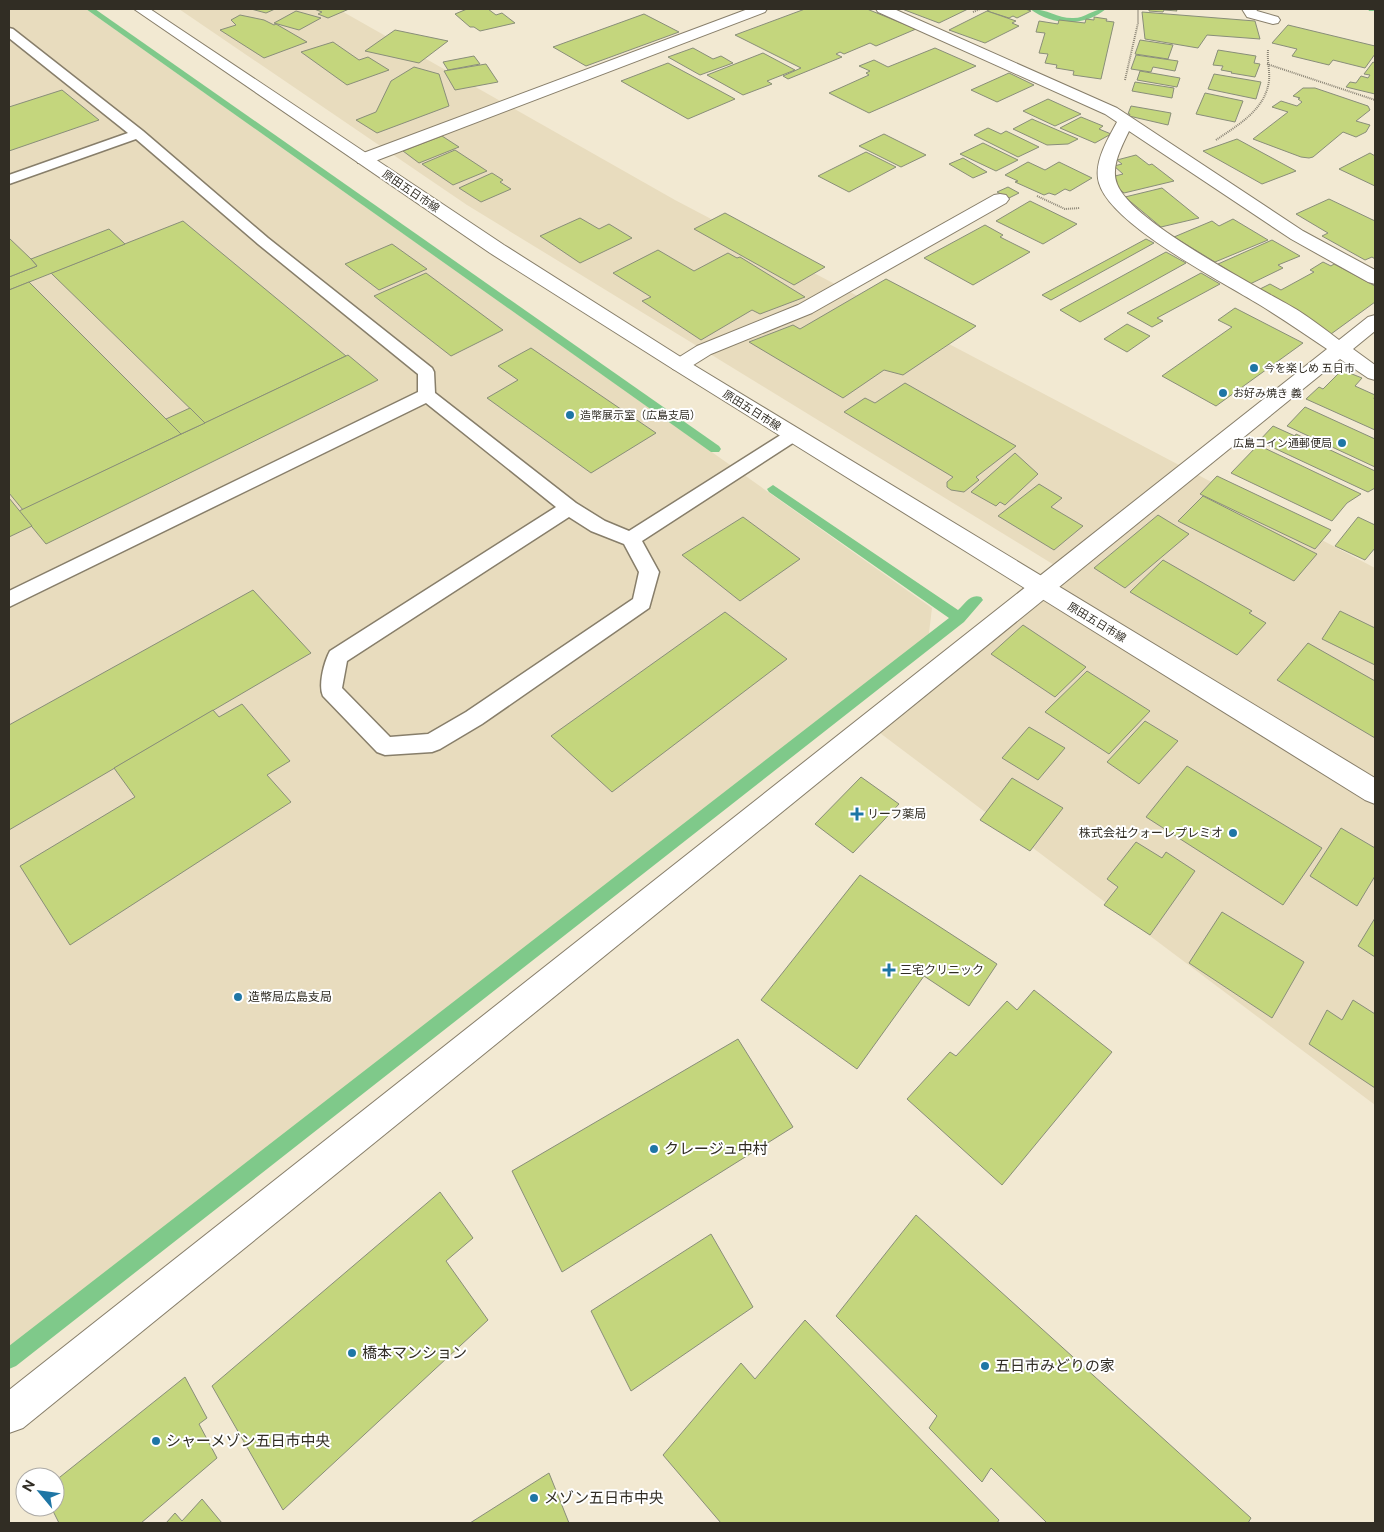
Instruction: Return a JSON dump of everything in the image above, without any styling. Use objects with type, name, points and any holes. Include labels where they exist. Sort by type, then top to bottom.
[{"type":"street","name":"原田五日市線","points":[[141,9],[497,249],[793,435],[1375,792]]},
{"type":"street","points":[[364,159],[760,9]]},
{"type":"street","points":[[883,9],[1122,118],[1297,235],[1375,278]]},
{"type":"street","points":[[1249,9],[1252,14],[1273,20]]},
{"type":"street","points":[[1122,118],[1106,176],[1109,187],[1132,216],[1153,232],[1294,317],[1375,374]]},
{"type":"street","points":[[680,365],[704,350],[805,309],[1000,199]]},
{"type":"street","points":[[9,1414],[1043,589],[1375,321]]},
{"type":"lane","points":[[9,32],[138,134],[263,241],[426,372],[427,395],[569,508],[598,526],[631,540],[649,572],[642,603],[474,718],[432,743],[385,746],[331,690],[338,657],[569,508]]},
{"type":"lane","points":[[9,180],[138,134]]},
{"type":"lane","points":[[9,600],[427,395]]},
{"type":"lane","points":[[631,540],[793,435]]},
{"type":"path","points":[[1122,118],[1138,23],[1138,9]]},
{"type":"path","points":[[1175,153],[1215,140],[1247,120],[1260,105],[1269,81],[1267,64],[1273,20]]},
{"type":"path","points":[[1267,64],[1375,100]]},
{"type":"path","points":[[1000,199],[1007,202],[1030,193],[1065,209],[1074,210],[1117,199]]},
{"type":"shaded area","name":"造幣局広島支局","points":[[9,9],[86,9],[932,608],[928,641],[9,1354]]},
{"type":"shaded area","points":[[179,9],[338,9],[675,200],[1375,568],[1375,1105],[868,724],[1064,571],[467,205]]},
{"type":"building","points":[[251,9],[275,9],[266,13]]},
{"type":"building","points":[[314,9],[349,9],[328,18],[318,14],[322,12]]},
{"type":"building","points":[[467,9],[488,9],[496,15],[502,13],[515,23],[480,31],[470,27],[455,14]]},
{"type":"building","points":[[805,9],[867,9],[916,29],[876,46],[870,43],[844,54],[840,52],[836,54],[842,57],[788,79],[783,76],[801,68],[735,35]]},
{"type":"building","points":[[902,9],[968,9],[939,23]]},
{"type":"building","points":[[991,9],[1025,9],[1031,11],[1017,18],[1013,16],[1009,18],[987,11]]},
{"type":"building","points":[[1149,9],[1176,9],[1177,11],[1149,11]]},
{"type":"building","points":[[296,11],[321,18],[299,30],[274,23]]},
{"type":"building","points":[[987,11],[1016,21],[1012,23],[1019,26],[985,43],[949,30]]},
{"type":"building","points":[[1142,12],[1255,21],[1260,39],[1207,35],[1198,48],[1145,39]]},
{"type":"building","points":[[644,14],[679,32],[586,66],[553,47]]},
{"type":"building","points":[[240,15],[276,24],[307,42],[264,58],[220,30],[236,25],[231,20]]},
{"type":"building","points":[[1094,17],[1114,22],[1101,79],[1073,75],[1074,71],[1056,68],[1057,65],[1045,63],[1048,54],[1039,53],[1045,33],[1036,32],[1039,21],[1058,24],[1059,20],[1085,23],[1086,19],[1094,20]]},
{"type":"building","points":[[1288,25],[1375,46],[1375,54],[1365,68],[1333,60],[1329,65],[1292,56],[1297,49],[1272,43]]},
{"type":"building","points":[[395,30],[448,41],[419,63],[365,51]]},
{"type":"building","points":[[1140,40],[1173,45],[1168,59],[1135,54]]},
{"type":"building","points":[[333,42],[359,60],[368,57],[389,70],[347,85],[301,52]]},
{"type":"building","points":[[693,48],[713,59],[721,56],[733,63],[700,75],[668,57]]},
{"type":"building","points":[[935,48],[976,66],[869,113],[829,93],[869,75],[866,73],[870,71],[859,66],[874,60],[888,67]]},
{"type":"building","points":[[1218,50],[1256,56],[1254,63],[1260,64],[1255,77],[1231,73],[1221,70],[1223,66],[1213,65]]},
{"type":"building","points":[[763,53],[795,70],[767,81],[772,84],[743,95],[707,75]]},
{"type":"building","points":[[1136,55],[1178,61],[1175,71],[1153,67],[1151,72],[1131,69]]},
{"type":"building","points":[[474,56],[480,64],[448,70],[443,62]]},
{"type":"building","points":[[1373,62],[1375,63],[1375,94],[1346,87],[1350,82],[1356,83],[1361,76],[1368,78],[1370,75],[1364,74]]},
{"type":"building","points":[[668,63],[735,99],[688,119],[621,81]]},
{"type":"building","points":[[486,64],[498,82],[455,90],[444,71]]},
{"type":"building","points":[[414,67],[439,74],[449,106],[377,133],[356,120],[376,112],[391,81]]},
{"type":"building","points":[[1140,71],[1180,78],[1177,87],[1137,80]]},
{"type":"building","points":[[1009,73],[1034,85],[997,102],[971,90]]},
{"type":"building","points":[[1214,74],[1261,82],[1256,99],[1208,89]]},
{"type":"building","points":[[1135,82],[1174,88],[1172,98],[1132,91]]},
{"type":"building","points":[[1303,88],[1315,88],[1368,106],[1370,110],[1356,121],[1370,125],[1366,132],[1356,137],[1343,132],[1313,157],[1309,158],[1301,157],[1253,139],[1288,112],[1272,107],[1281,101],[1297,106],[1302,102],[1298,99],[1300,98],[1293,96]]},
{"type":"building","points":[[62,90],[99,120],[9,151],[9,107]]},
{"type":"building","points":[[1205,93],[1243,101],[1235,122],[1196,114]]},
{"type":"building","points":[[1048,99],[1081,114],[1055,126],[1023,111]]},
{"type":"building","points":[[1131,106],[1171,113],[1168,125],[1129,116]]},
{"type":"building","points":[[1081,117],[1103,126],[1099,129],[1111,134],[1095,143],[1060,128]]},
{"type":"building","points":[[1032,119],[1078,139],[1068,144],[1047,145],[1013,129]]},
{"type":"building","points":[[988,128],[1001,134],[1006,131],[1039,147],[1018,157],[974,135]]},
{"type":"building","points":[[884,134],[926,155],[901,167],[859,146]]},
{"type":"building","points":[[442,136],[459,147],[419,163],[403,151]]},
{"type":"building","points":[[1237,139],[1296,171],[1262,184],[1203,151]]},
{"type":"building","points":[[983,143],[1018,160],[996,171],[960,154]]},
{"type":"building","points":[[455,150],[487,171],[453,185],[422,164]]},
{"type":"building","points":[[866,152],[896,167],[849,192],[818,176]]},
{"type":"building","points":[[1370,153],[1375,156],[1375,186],[1339,169]]},
{"type":"building","points":[[1136,155],[1149,165],[1152,164],[1174,181],[1124,193],[1117,187],[1115,176],[1123,174],[1114,166],[1122,164],[1117,160]]},
{"type":"building","points":[[963,158],[987,172],[973,178],[949,164]]},
{"type":"building","points":[[1028,162],[1045,170],[1059,162],[1092,178],[1070,191],[1065,189],[1055,195],[1049,193],[1044,195],[1015,182],[1018,181],[1005,175]]},
{"type":"building","points":[[492,173],[503,180],[500,182],[511,189],[481,202],[459,188]]},
{"type":"building","points":[[1008,187],[1019,193],[1009,198],[997,192]]},
{"type":"building","points":[[1162,188],[1199,218],[1161,227],[1125,197]]},
{"type":"building","points":[[1329,199],[1375,221],[1375,259],[1372,257],[1365,260],[1322,236],[1328,233],[1296,214]]},
{"type":"building","points":[[1030,201],[1077,224],[1043,244],[996,221]]},
{"type":"building","points":[[725,213],[825,267],[794,285],[694,229]]},
{"type":"building","points":[[580,218],[599,229],[609,224],[632,238],[580,263],[540,236]]},
{"type":"building","points":[[1233,219],[1268,240],[1215,262],[1174,237],[1212,221],[1219,226]]},
{"type":"building","points":[[183,221],[346,356],[205,423],[51,273]]},
{"type":"building","points":[[985,225],[1003,235],[1000,237],[1030,252],[973,285],[924,258]]},
{"type":"building","points":[[109,229],[125,244],[9,290],[9,277],[37,266],[31,259]]},
{"type":"building","points":[[9,238],[31,259],[37,266],[9,277]]},
{"type":"building","points":[[1146,239],[1154,243],[1051,300],[1042,295]]},
{"type":"building","points":[[1272,240],[1300,256],[1278,265],[1283,268],[1250,284],[1218,264]]},
{"type":"building","points":[[392,244],[427,269],[379,290],[345,264]]},
{"type":"building","points":[[658,250],[694,271],[728,253],[737,258],[740,257],[805,297],[760,314],[752,310],[701,340],[642,301],[651,297],[613,273]]},
{"type":"building","points":[[1166,252],[1186,263],[1080,322],[1060,310]]},
{"type":"building","points":[[1323,262],[1331,266],[1334,264],[1375,286],[1375,302],[1331,334],[1260,289],[1270,284],[1281,290],[1314,272],[1310,270]]},
{"type":"building","points":[[426,273],[503,330],[451,356],[374,296]]},
{"type":"building","points":[[1201,273],[1220,284],[1157,318],[1163,321],[1152,327],[1127,313]]},
{"type":"building","points":[[886,279],[976,326],[903,375],[884,370],[843,398],[749,342],[793,325],[800,329]]},
{"type":"building","points":[[29,282],[181,434],[23,510],[9,493],[9,290]]},
{"type":"building","points":[[1235,308],[1303,343],[1216,406],[1162,376],[1232,327],[1218,320]]},
{"type":"building","points":[[1127,324],[1150,336],[1127,352],[1104,339]]},
{"type":"building","name":"造幣展示室（広島支局）","points":[[531,348],[656,433],[591,473],[487,398],[518,380],[498,366]]},
{"type":"building","points":[[348,355],[378,380],[46,544],[19,511]]},
{"type":"building","points":[[1342,370],[1362,378],[1355,386],[1375,395],[1375,430],[1306,399],[1319,387],[1323,389]]},
{"type":"building","points":[[905,383],[1016,446],[976,477],[979,480],[964,492],[951,490],[947,487],[947,482],[953,477],[844,412],[865,398],[875,403]]},
{"type":"building","points":[[1305,407],[1375,439],[1375,467],[1287,426]]},
{"type":"building","points":[[190,408],[205,423],[181,434],[166,419]]},
{"type":"building","points":[[1273,426],[1295,436],[1296,434],[1375,471],[1375,488],[1368,492],[1259,441]]},
{"type":"building","points":[[1258,445],[1361,494],[1347,503],[1332,521],[1231,473]]},
{"type":"building","points":[[1015,453],[1038,474],[1005,505],[1000,502],[996,506],[971,492]]},
{"type":"building","points":[[1217,476],[1331,530],[1315,549],[1200,494]]},
{"type":"building","points":[[1039,484],[1062,498],[1051,507],[1083,526],[1054,550],[998,516]]},
{"type":"building","points":[[1203,496],[1317,554],[1294,581],[1178,521]]},
{"type":"building","points":[[9,498],[32,526],[9,537]]},
{"type":"building","points":[[1158,515],[1189,534],[1125,588],[1094,568]]},
{"type":"building","points":[[743,517],[800,559],[740,601],[682,555]]},
{"type":"building","points":[[1358,517],[1375,525],[1375,548],[1365,560],[1335,546]]},
{"type":"building","points":[[1163,560],[1252,611],[1249,613],[1266,623],[1237,655],[1130,592]]},
{"type":"building","points":[[253,590],[311,653],[9,830],[9,725]]},
{"type":"building","points":[[1340,611],[1375,628],[1375,665],[1322,639]]},
{"type":"building","points":[[725,612],[787,659],[612,792],[551,736]]},
{"type":"building","points":[[1023,625],[1086,667],[1055,697],[991,654]]},
{"type":"building","points":[[1308,643],[1375,681],[1375,738],[1277,680]]},
{"type":"building","points":[[1087,671],[1150,711],[1109,754],[1045,712]]},
{"type":"building","points":[[242,704],[290,761],[267,775],[291,802],[70,945],[20,866],[135,797],[114,768],[213,710],[219,717]]},
{"type":"building","points":[[1145,721],[1178,741],[1139,784],[1107,762]]},
{"type":"building","points":[[1029,727],[1065,748],[1038,780],[1002,758]]},
{"type":"building","name":"株式会社クォーレプレミオ","points":[[1187,766],[1322,848],[1283,905],[1146,817]]},
{"type":"building","name":"リーフ薬局","points":[[861,777],[899,804],[853,853],[815,824]]},
{"type":"building","points":[[1012,778],[1063,808],[1030,851],[980,820]]},
{"type":"building","points":[[1341,828],[1375,848],[1375,876],[1357,906],[1310,876]]},
{"type":"building","points":[[1136,842],[1162,858],[1166,852],[1195,871],[1150,935],[1104,905],[1118,887],[1107,879]]},
{"type":"building","name":"三宅クリニック","points":[[860,875],[997,964],[969,1006],[924,976],[857,1069],[761,1000]]},
{"type":"building","points":[[1222,912],[1304,962],[1272,1018],[1189,963]]},
{"type":"building","points":[[1375,918],[1375,957],[1358,946]]},
{"type":"building","points":[[1034,990],[1112,1052],[1002,1185],[907,1099],[950,1052],[956,1056],[1007,1001],[1017,1010]]},
{"type":"building","points":[[1353,1000],[1375,1014],[1375,1088],[1309,1044],[1327,1010],[1342,1020]]},
{"type":"building","name":"クレージュ中村","points":[[738,1039],[793,1127],[562,1272],[512,1171]]},
{"type":"building","name":"橋本マンション","points":[[440,1192],[473,1238],[446,1261],[488,1320],[283,1510],[212,1386]]},
{"type":"building","name":"五日市みどりの家","points":[[916,1215],[1251,1518],[1248,1523],[1047,1523],[991,1468],[982,1482],[929,1428],[937,1416],[836,1316]]},
{"type":"building","points":[[711,1234],[753,1307],[631,1391],[591,1311]]},
{"type":"building","points":[[805,1320],[999,1520],[997,1523],[721,1523],[663,1455],[741,1363],[755,1379]]},
{"type":"building","name":"シャーメゾン五日市中央","points":[[185,1377],[207,1418],[199,1424],[217,1458],[141,1523],[59,1523],[56,1517],[65,1517],[65,1473]]},
{"type":"building","name":"メゾン五日市中央","points":[[549,1473],[569,1523],[470,1523]]},
{"type":"building","points":[[202,1499],[222,1523],[166,1523],[175,1513],[182,1521]]},
{"type":"waterway","points":[[90,9],[715,449]]},
{"type":"waterway","points":[[1034,9],[1069,21],[1086,18],[1102,9]]},
{"type":"waterway","points":[[773,489],[959,618]]},
{"type":"waterway","points":[[959,618],[976,600]]},
{"type":"waterway","points":[[9,1359],[959,618]]},
{"type":"place","name":"今を楽しめ 五日市","points":[[1254,368]]},
{"type":"place","name":"お好み焼き 義","points":[[1223,393]]},
{"type":"place","name":"造幣展示室（広島支局）","points":[[570,415]]},
{"type":"place","name":"広島コイン通郵便局","points":[[1342,443]]},
{"type":"place","name":"リーフ薬局","points":[[857,814]]},
{"type":"place","name":"株式会社クォーレプレミオ","points":[[1233,833]]},
{"type":"place","name":"三宅クリニック","points":[[889,970]]},
{"type":"place","name":"造幣局広島支局","points":[[238,997]]},
{"type":"place","name":"クレージュ中村","points":[[654,1149]]},
{"type":"place","name":"橋本マンション","points":[[352,1353]]},
{"type":"place","name":"五日市みどりの家","points":[[985,1366]]},
{"type":"place","name":"シャーメゾン五日市中央","points":[[156,1441]]},
{"type":"place","name":"メゾン五日市中央","points":[[534,1498]]}]
